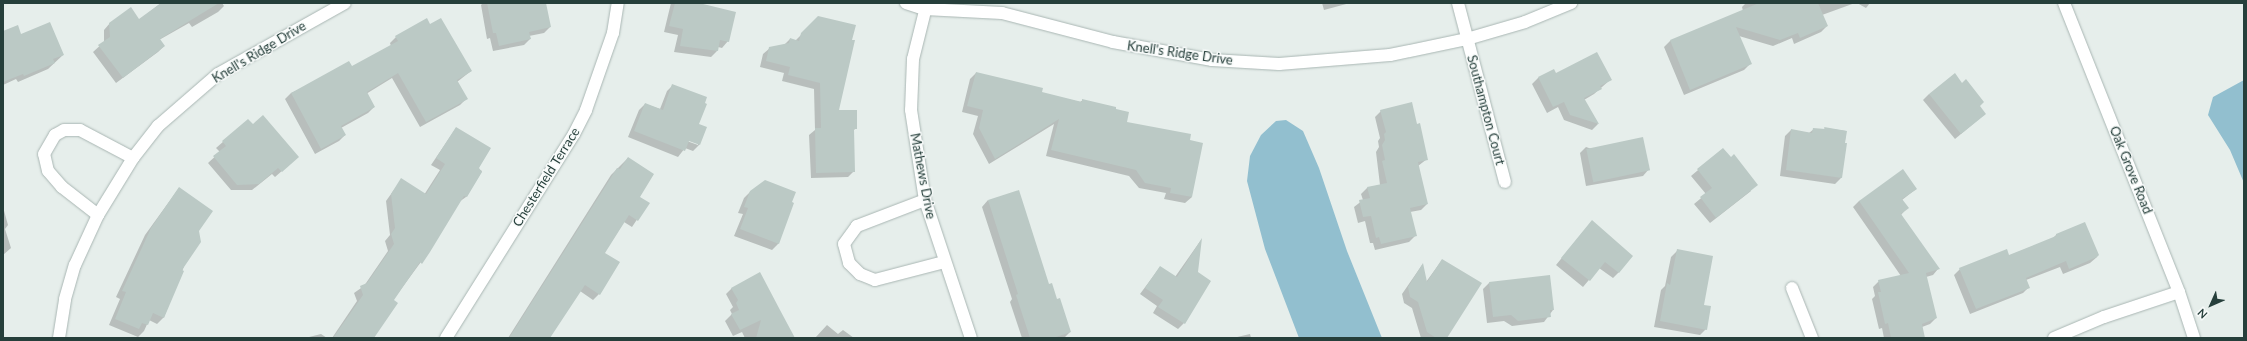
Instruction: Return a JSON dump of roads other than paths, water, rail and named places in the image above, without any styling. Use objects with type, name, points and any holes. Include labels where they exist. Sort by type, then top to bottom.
[{"type":"street","name":"Knell's Ridge Drive","points":[[59,338],[65,299],[75,265],[98,215],[133,158],[158,126],[218,74],[345,3]]},
{"type":"street","name":"Chesterfield Terrace","points":[[446,338],[574,134],[586,110],[613,33],[618,3]]},
{"type":"street","name":"Knell's Ridge Drive","points":[[906,3],[1002,13],[1113,42],[1212,60],[1279,64],[1390,55],[1467,39],[1525,22],[1571,3]]},
{"type":"street","name":"Southampton Court","points":[[1458,3],[1505,182]]},
{"type":"street","name":"Oak Grove Road","points":[[2064,3],[2179,292],[2194,338]]},
{"type":"street","name":"Mathews Drive","points":[[926,6],[913,59],[910,110],[925,200],[944,262],[971,338]]},
{"type":"street","points":[[98,215],[62,187],[48,171],[44,154],[55,135],[64,130],[80,130],[133,158]]},
{"type":"street","points":[[925,200],[857,226],[844,244],[849,263],[860,274],[875,280],[944,262]]},
{"type":"street","points":[[1792,288],[1812,338]]},
{"type":"street","points":[[2054,338],[2104,318],[2179,292]]},
{"type":"water","points":[[2244,80],[2244,183],[2230,150],[2208,115],[2213,97]]},
{"type":"water","points":[[1286,120],[1303,131],[1319,168],[1347,251],[1382,338],[1299,338],[1265,249],[1247,181],[1250,156],[1261,135],[1276,121]]}]
